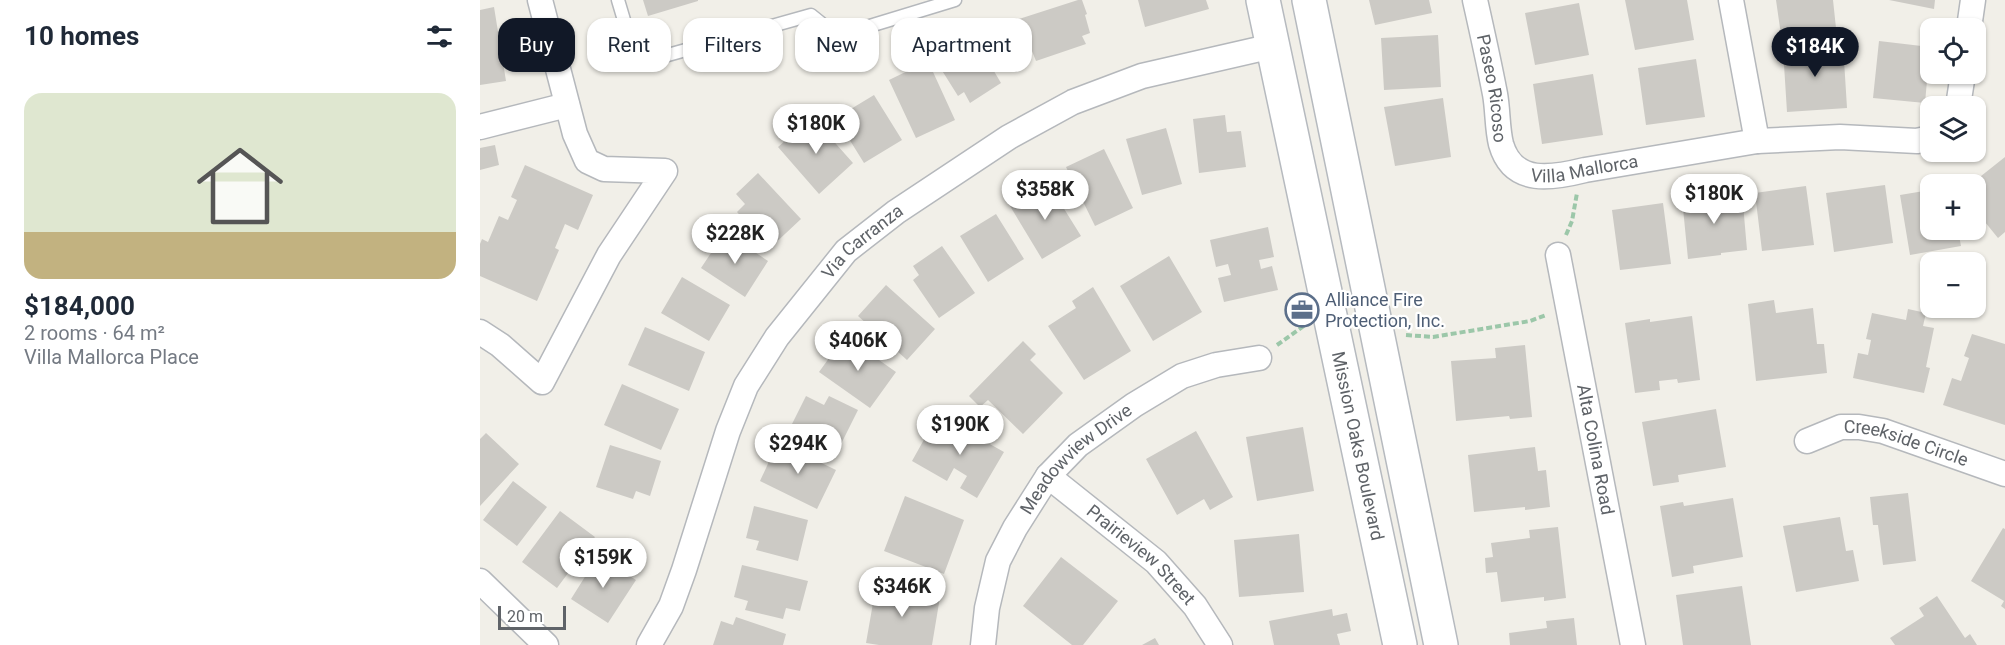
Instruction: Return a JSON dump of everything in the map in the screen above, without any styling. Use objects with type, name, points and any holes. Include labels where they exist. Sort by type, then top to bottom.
[{"type":"main road","name":"Mission Oaks Boulevard","points":[[1263,0],[1400,645]]},
{"type":"main road","points":[[1309,0],[1441,645]]},
{"type":"street","points":[[480,332],[500,345],[542,382],[609,255],[665,171],[604,169],[587,161],[575,134],[540,0]]},
{"type":"street","name":"Paseo Ricoso","points":[[1475,0],[1496,96],[1501,143],[1507,160],[1520,172]]},
{"type":"street","points":[[1731,0],[1757,141]]},
{"type":"street","points":[[1970,18],[1973,0]]},
{"type":"street","name":"Via Carranza","points":[[650,645],[678,588],[728,431],[746,386],[777,337],[846,251],[896,212],[1009,137],[1073,102],[1142,76],[1273,46]]},
{"type":"street","points":[[480,127],[567,105]]},
{"type":"street","name":"Villa Mallorca","points":[[1520,172],[1541,177],[1573,173],[1757,141],[1840,137],[1920,140]]},
{"type":"street","name":"Alta Colina Road","points":[[1558,255],[1633,645]]},
{"type":"street","name":"Meadowview Drive","points":[[982,645],[987,608],[998,561],[1015,528],[1048,476],[1078,445],[1134,405],[1182,376],[1216,365],[1259,358]]},
{"type":"street","name":"Creekside Circle","points":[[1807,441],[1840,427],[1883,431],[2005,474]]},
{"type":"street","name":"Prairieview Street","points":[[1048,476],[1156,562],[1195,606],[1220,645]]},
{"type":"street","points":[[480,581],[546,645]]},
{"type":"lane","points":[[618,0],[632,46],[650,60],[811,15],[837,36],[955,0]]},
{"type":"path","points":[[1558,255],[1572,221],[1578,195],[1573,173]]},
{"type":"path","points":[[1404,335],[1433,337],[1530,321],[1569,306]]},
{"type":"path","points":[[1259,358],[1312,320]]},
{"type":"building","points":[[643,0],[698,0],[698,1],[648,16]]},
{"type":"building","points":[[1082,0],[1090,33],[1082,36],[1086,44],[1036,61],[1032,51],[1032,18],[1022,18]]},
{"type":"building","points":[[1138,0],[1206,0],[1209,9],[1145,27]]},
{"type":"building","points":[[1369,0],[1429,0],[1432,13],[1375,25]]},
{"type":"building","points":[[1625,0],[1687,0],[1694,40],[1635,50]]},
{"type":"building","points":[[1776,0],[1833,0],[1836,28],[1781,35]]},
{"type":"building","points":[[1889,0],[1935,0],[1934,9]]},
{"type":"building","points":[[1579,3],[1589,55],[1535,65],[1525,13]]},
{"type":"building","points":[[494,7],[498,32],[498,72],[505,72],[506,81],[480,85],[480,10]]},
{"type":"building","points":[[1438,35],[1441,87],[1384,90],[1381,38]]},
{"type":"building","points":[[1879,41],[1920,46],[1920,84],[1927,84],[1926,96],[1920,96],[1920,103],[1873,98]]},
{"type":"building","points":[[1843,44],[1847,108],[1787,112],[1783,49]]},
{"type":"building","points":[[1696,59],[1705,117],[1646,125],[1638,68]]},
{"type":"building","points":[[905,72],[933,72],[955,120],[916,138],[889,80]]},
{"type":"building","points":[[943,72],[994,72],[1001,83],[970,103],[964,92],[958,96]]},
{"type":"building","points":[[1593,74],[1603,135],[1542,144],[1533,84]]},
{"type":"building","points":[[874,95],[902,140],[864,163],[836,118]]},
{"type":"building","points":[[1443,98],[1451,157],[1395,166],[1384,107]]},
{"type":"building","points":[[1225,115],[1227,132],[1241,131],[1246,167],[1199,173],[1193,119]]},
{"type":"building","points":[[812,117],[853,163],[819,194],[778,147]]},
{"type":"building","points":[[1166,128],[1182,184],[1142,195],[1126,139]]},
{"type":"building","points":[[495,145],[499,165],[480,170],[480,148]]},
{"type":"building","points":[[1104,149],[1133,208],[1095,226],[1066,167]]},
{"type":"building","points":[[2005,157],[2005,232],[1998,238],[1986,223],[1986,174],[1984,174]]},
{"type":"building","points":[[525,165],[593,195],[578,230],[565,224],[555,248],[559,250],[537,301],[480,276],[482,239],[488,242],[499,216],[508,220],[517,200],[511,197]]},
{"type":"building","points":[[758,173],[801,219],[770,248],[737,212],[745,204],[736,194]]},
{"type":"building","points":[[1048,183],[1081,236],[1042,259],[1010,206]]},
{"type":"building","points":[[1885,185],[1893,243],[1834,252],[1826,193]]},
{"type":"building","points":[[1806,186],[1814,245],[1762,251],[1755,193]]},
{"type":"building","points":[[1742,192],[1747,250],[1688,259],[1682,198]]},
{"type":"building","points":[[1920,192],[1920,240],[1960,240],[1961,246],[1910,255],[1900,195]]},
{"type":"building","points":[[1663,203],[1671,264],[1620,270],[1612,210]]},
{"type":"building","points":[[996,214],[1024,259],[988,282],[960,236]]},
{"type":"building","points":[[1268,227],[1274,257],[1259,260],[1261,269],[1272,266],[1278,290],[1224,302],[1218,278],[1231,275],[1228,264],[1216,267],[1210,240]]},
{"type":"building","points":[[725,232],[768,261],[745,297],[701,268]]},
{"type":"building","points":[[942,246],[975,293],[939,318],[913,280],[919,275],[913,266]]},
{"type":"building","points":[[1169,256],[1202,312],[1153,341],[1120,286]]},
{"type":"building","points":[[682,277],[730,305],[709,341],[661,313]]},
{"type":"building","points":[[886,285],[935,329],[907,360],[858,316]]},
{"type":"building","points":[[1093,287],[1131,351],[1084,380],[1048,326],[1076,308],[1072,301]]},
{"type":"building","points":[[1774,300],[1776,313],[1813,308],[1817,344],[1824,344],[1827,373],[1756,381],[1748,304]]},
{"type":"building","points":[[1908,309],[1920,312],[1920,318],[1925,318],[1923,326],[1934,328],[1926,367],[1930,368],[1924,393],[1853,378],[1858,353],[1868,355],[1871,340],[1866,339],[1872,313],[1906,320]]},
{"type":"building","points":[[1692,316],[1700,380],[1678,383],[1677,379],[1659,381],[1660,390],[1635,393],[1625,323]]},
{"type":"building","points":[[645,327],[705,352],[689,391],[628,365]]},
{"type":"building","points":[[1972,334],[2005,344],[2005,425],[1943,405],[1952,378],[1961,381],[1969,358],[1964,356]]},
{"type":"building","points":[[845,336],[896,372],[870,408],[819,372]]},
{"type":"building","points":[[1023,341],[1036,354],[1030,360],[1063,393],[1023,434],[988,400],[980,407],[969,396]]},
{"type":"building","points":[[1525,345],[1532,417],[1510,419],[1509,416],[1456,421],[1451,361],[1496,358],[1495,348]]},
{"type":"building","points":[[622,384],[679,409],[661,450],[604,425]]},
{"type":"building","points":[[806,396],[824,405],[829,396],[858,410],[837,452],[790,428]]},
{"type":"building","points":[[1716,409],[1726,467],[1678,475],[1679,482],[1653,486],[1642,422]]},
{"type":"building","points":[[952,415],[982,433],[979,438],[1004,452],[977,498],[960,488],[967,476],[954,468],[947,481],[912,461],[926,436],[937,442]]},
{"type":"building","points":[[1303,427],[1314,491],[1257,501],[1246,437]]},
{"type":"building","points":[[1196,431],[1233,497],[1210,510],[1204,499],[1177,515],[1146,459]]},
{"type":"building","points":[[486,433],[519,464],[480,506],[480,439]]},
{"type":"building","points":[[778,442],[836,470],[817,509],[760,481]]},
{"type":"building","points":[[610,445],[661,461],[650,496],[636,491],[633,499],[596,487]]},
{"type":"building","points":[[1535,447],[1538,471],[1546,470],[1550,507],[1474,512],[1468,455]]},
{"type":"building","points":[[513,481],[547,507],[517,546],[483,520]]},
{"type":"building","points":[[1908,493],[1916,561],[1883,565],[1878,525],[1873,525],[1870,497]]},
{"type":"building","points":[[905,496],[964,520],[944,574],[884,551]]},
{"type":"building","points":[[1733,498],[1743,557],[1693,566],[1694,573],[1672,577],[1660,506],[1683,502],[1684,506]]},
{"type":"building","points":[[754,506],[808,520],[798,561],[756,550],[759,541],[746,538]]},
{"type":"building","points":[[560,511],[595,537],[557,588],[522,562]]},
{"type":"building","points":[[1840,517],[1846,551],[1853,550],[1859,581],[1796,592],[1783,526]]},
{"type":"building","points":[[1558,527],[1566,598],[1544,601],[1544,597],[1501,602],[1497,572],[1486,573],[1485,558],[1493,557],[1491,543],[1530,538],[1529,530]]},
{"type":"building","points":[[2003,528],[2005,529],[2005,609],[2001,606],[2004,601],[1971,581]]},
{"type":"building","points":[[1299,534],[1304,592],[1239,597],[1234,540]]},
{"type":"building","points":[[598,556],[636,580],[608,623],[571,599]]},
{"type":"building","points":[[1061,557],[1118,601],[1083,645],[1072,645],[1023,606]]},
{"type":"building","points":[[742,565],[808,581],[800,611],[786,608],[783,619],[745,610],[748,601],[734,597]]},
{"type":"building","points":[[876,586],[940,597],[932,645],[866,643]]},
{"type":"building","points":[[1742,586],[1751,645],[1683,645],[1676,595]]},
{"type":"building","points":[[1937,596],[1965,638],[1970,634],[1977,645],[1895,645],[1890,638],[1924,616],[1919,608]]},
{"type":"building","points":[[1332,609],[1333,616],[1347,613],[1351,631],[1337,634],[1340,645],[1274,645],[1269,621]]},
{"type":"building","points":[[736,617],[786,634],[783,645],[713,645],[721,621],[733,625]]},
{"type":"building","points":[[1574,618],[1577,645],[1510,645],[1509,633],[1547,628],[1546,621]]},
{"type":"building","points":[[1155,638],[1159,645],[1142,645]]},
{"type":"place","name":"Alliance Fire Protection, Inc.","points":[[1302,310]]}]
